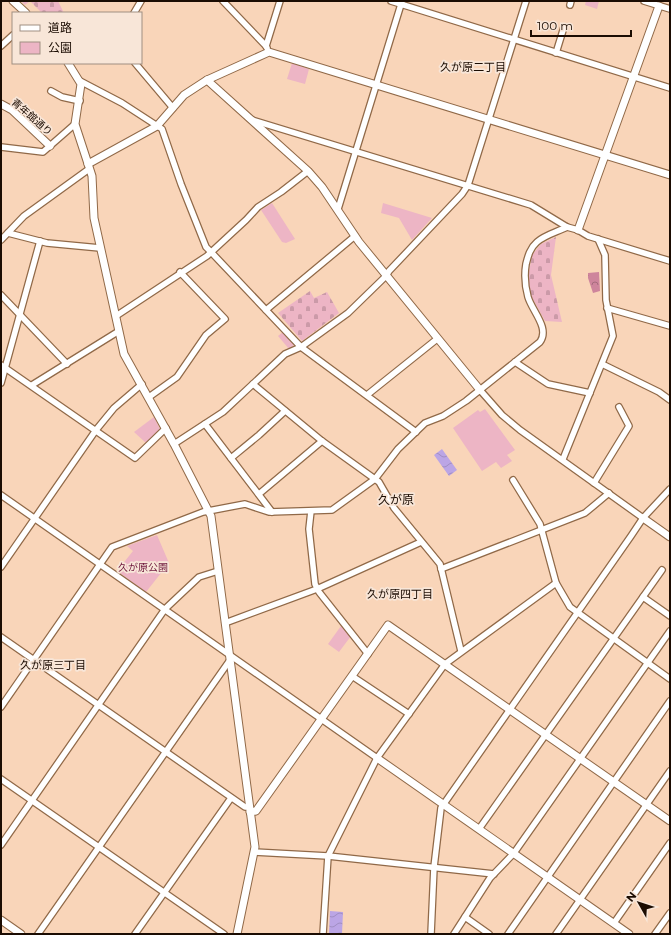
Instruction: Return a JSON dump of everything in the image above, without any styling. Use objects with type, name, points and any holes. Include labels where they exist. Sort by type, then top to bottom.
[{"type":"street","points":[[12,1],[25,12]]},
{"type":"street","points":[[135,12],[141,1]]},
{"type":"street","points":[[223,1],[268,49],[670,175]]},
{"type":"street","points":[[1,240],[24,216],[89,166],[157,126],[184,95],[207,80],[268,49],[280,1]]},
{"type":"street","points":[[391,1],[402,3],[514,40],[670,88]]},
{"type":"street","points":[[174,444],[223,412],[285,354],[301,347],[348,313],[386,276],[462,194],[468,185],[526,1]]},
{"type":"street","points":[[644,1],[660,3],[670,9]]},
{"type":"street","points":[[338,209],[402,3]]},
{"type":"street","points":[[578,230],[660,3]]},
{"type":"street","points":[[556,53],[564,27]]},
{"type":"street","points":[[1,46],[12,36]]},
{"type":"street","points":[[69,64],[80,81],[81,86],[80,101],[75,124],[92,179],[94,218],[124,354],[149,396],[209,512],[255,847],[237,934]]},
{"type":"street","points":[[136,64],[173,108]]},
{"type":"street","points":[[207,80],[308,171],[322,187],[355,236],[386,276],[437,339],[502,415],[563,459],[574,470],[610,493],[670,537]]},
{"type":"street","points":[[80,81],[122,103],[162,129],[181,184],[206,247],[301,347],[416,432]]},
{"type":"street","points":[[51,91],[62,97],[80,101]]},
{"type":"street","name":"青年館通り","points":[[1,104],[12,110],[50,146]]},
{"type":"street","points":[[252,120],[531,205],[567,227],[598,239],[670,261]]},
{"type":"street","points":[[2,146],[43,152],[75,124]]},
{"type":"street","points":[[116,316],[211,252],[258,207],[281,192],[308,171]]},
{"type":"street","points":[[1,707],[112,547],[203,512],[245,504],[272,512],[332,510],[375,479],[398,449],[425,423],[443,416],[466,401],[540,342],[543,337],[542,328],[529,298],[524,277],[530,252],[538,241],[567,227]]},
{"type":"street","points":[[8,233],[40,242],[100,248]]},
{"type":"street","points":[[266,310],[355,236]]},
{"type":"street","points":[[563,459],[590,393],[599,366],[602,364],[613,336],[607,308],[605,255],[598,239]]},
{"type":"street","points":[[1,383],[3,367],[40,242]]},
{"type":"street","points":[[149,396],[177,377],[206,335],[225,319],[180,272]]},
{"type":"street","points":[[1,295],[67,364]]},
{"type":"street","points":[[607,308],[670,326]]},
{"type":"street","points":[[32,385],[119,331]]},
{"type":"street","points":[[367,395],[437,339]]},
{"type":"street","points":[[515,362],[548,384],[590,393]]},
{"type":"street","points":[[602,364],[659,392],[670,400]]},
{"type":"street","points":[[3,367],[32,385],[135,458],[166,428]]},
{"type":"street","points":[[1,567],[96,430],[114,408],[142,384]]},
{"type":"street","points":[[253,384],[322,441],[375,479],[394,508],[440,564],[461,651]]},
{"type":"street","points":[[594,483],[629,426],[619,407]]},
{"type":"street","points":[[231,458],[260,435],[285,411]]},
{"type":"street","points":[[205,424],[272,512]]},
{"type":"street","points":[[259,494],[322,441]]},
{"type":"street","points":[[513,480],[540,524],[556,583],[570,607],[577,614],[670,679]]},
{"type":"street","points":[[431,934],[434,867],[441,808],[643,518],[670,489]]},
{"type":"street","points":[[441,569],[585,513],[610,493]]},
{"type":"street","points":[[1,495],[165,609],[230,657],[378,758],[629,934]]},
{"type":"street","points":[[311,511],[309,529],[317,589],[368,654]]},
{"type":"street","points":[[225,623],[317,589],[421,542]]},
{"type":"street","points":[[479,829],[662,570]]},
{"type":"street","points":[[1,845],[165,609],[199,577],[218,571]]},
{"type":"street","points":[[322,934],[328,856],[378,758],[444,664],[556,583]]},
{"type":"street","points":[[643,597],[670,616]]},
{"type":"street","points":[[1,637],[231,798],[256,812],[388,625],[390,625],[670,821]]},
{"type":"street","points":[[454,934],[494,874],[514,853],[670,631]]},
{"type":"street","points":[[38,934],[230,657]]},
{"type":"street","points":[[352,676],[409,714]]},
{"type":"street","points":[[508,934],[670,701]]},
{"type":"street","points":[[556,934],[670,771]]},
{"type":"street","points":[[1,778],[224,934]]},
{"type":"street","points":[[135,934],[231,798]]},
{"type":"street","points":[[614,923],[670,843]]},
{"type":"street","points":[[254,852],[328,856],[494,874]]},
{"type":"street","points":[[655,934],[670,913]]},
{"type":"street","points":[[465,917],[489,934]]},
{"type":"street","points":[[1,920],[21,934]]},
{"type":"green space","points":[[21,1],[30,1],[25,5]]},
{"type":"green space","points":[[30,1],[58,1],[64,12],[41,12]]},
{"type":"green space","points":[[586,1],[599,1],[597,9],[585,5]]},
{"type":"green space","points":[[292,63],[309,69],[305,84],[287,79]]},
{"type":"green space","points":[[272,203],[295,239],[286,243],[282,242],[261,210]]},
{"type":"green space","points":[[383,203],[432,218],[412,240],[399,218],[381,213]]},
{"type":"green space","points":[[556,237],[551,275],[562,322],[545,321],[531,296],[528,278],[532,255],[541,244]]},
{"type":"green space","points":[[599,272],[600,291],[593,293],[588,278],[588,273]]},
{"type":"green space","points":[[310,291],[314,298],[327,292],[339,313],[302,341],[278,313]]},
{"type":"green space","points":[[283,332],[295,344],[289,349],[278,336]]},
{"type":"green space","points":[[485,409],[515,450],[507,455],[512,461],[501,468],[496,462],[482,471],[453,428],[478,410],[480,412]]},
{"type":"green space","points":[[154,417],[160,429],[146,443],[134,432]]},
{"type":"green space","name":"久が原公園","points":[[157,535],[169,563],[146,592],[117,571],[133,551],[127,546]]},
{"type":"green space","points":[[341,626],[344,626],[351,636],[339,652],[328,644]]},
{"type":"water","points":[[442,449],[457,470],[449,476],[434,455]]},
{"type":"water","points":[[330,911],[343,912],[342,934],[329,934]]},
{"type":"district","name":"久が原二丁目","points":[[473,67]]},
{"type":"district","name":"久が原","points":[[396,499]]},
{"type":"district","name":"久が原四丁目","points":[[400,594]]},
{"type":"district","name":"久が原三丁目","points":[[53,665]]}]
